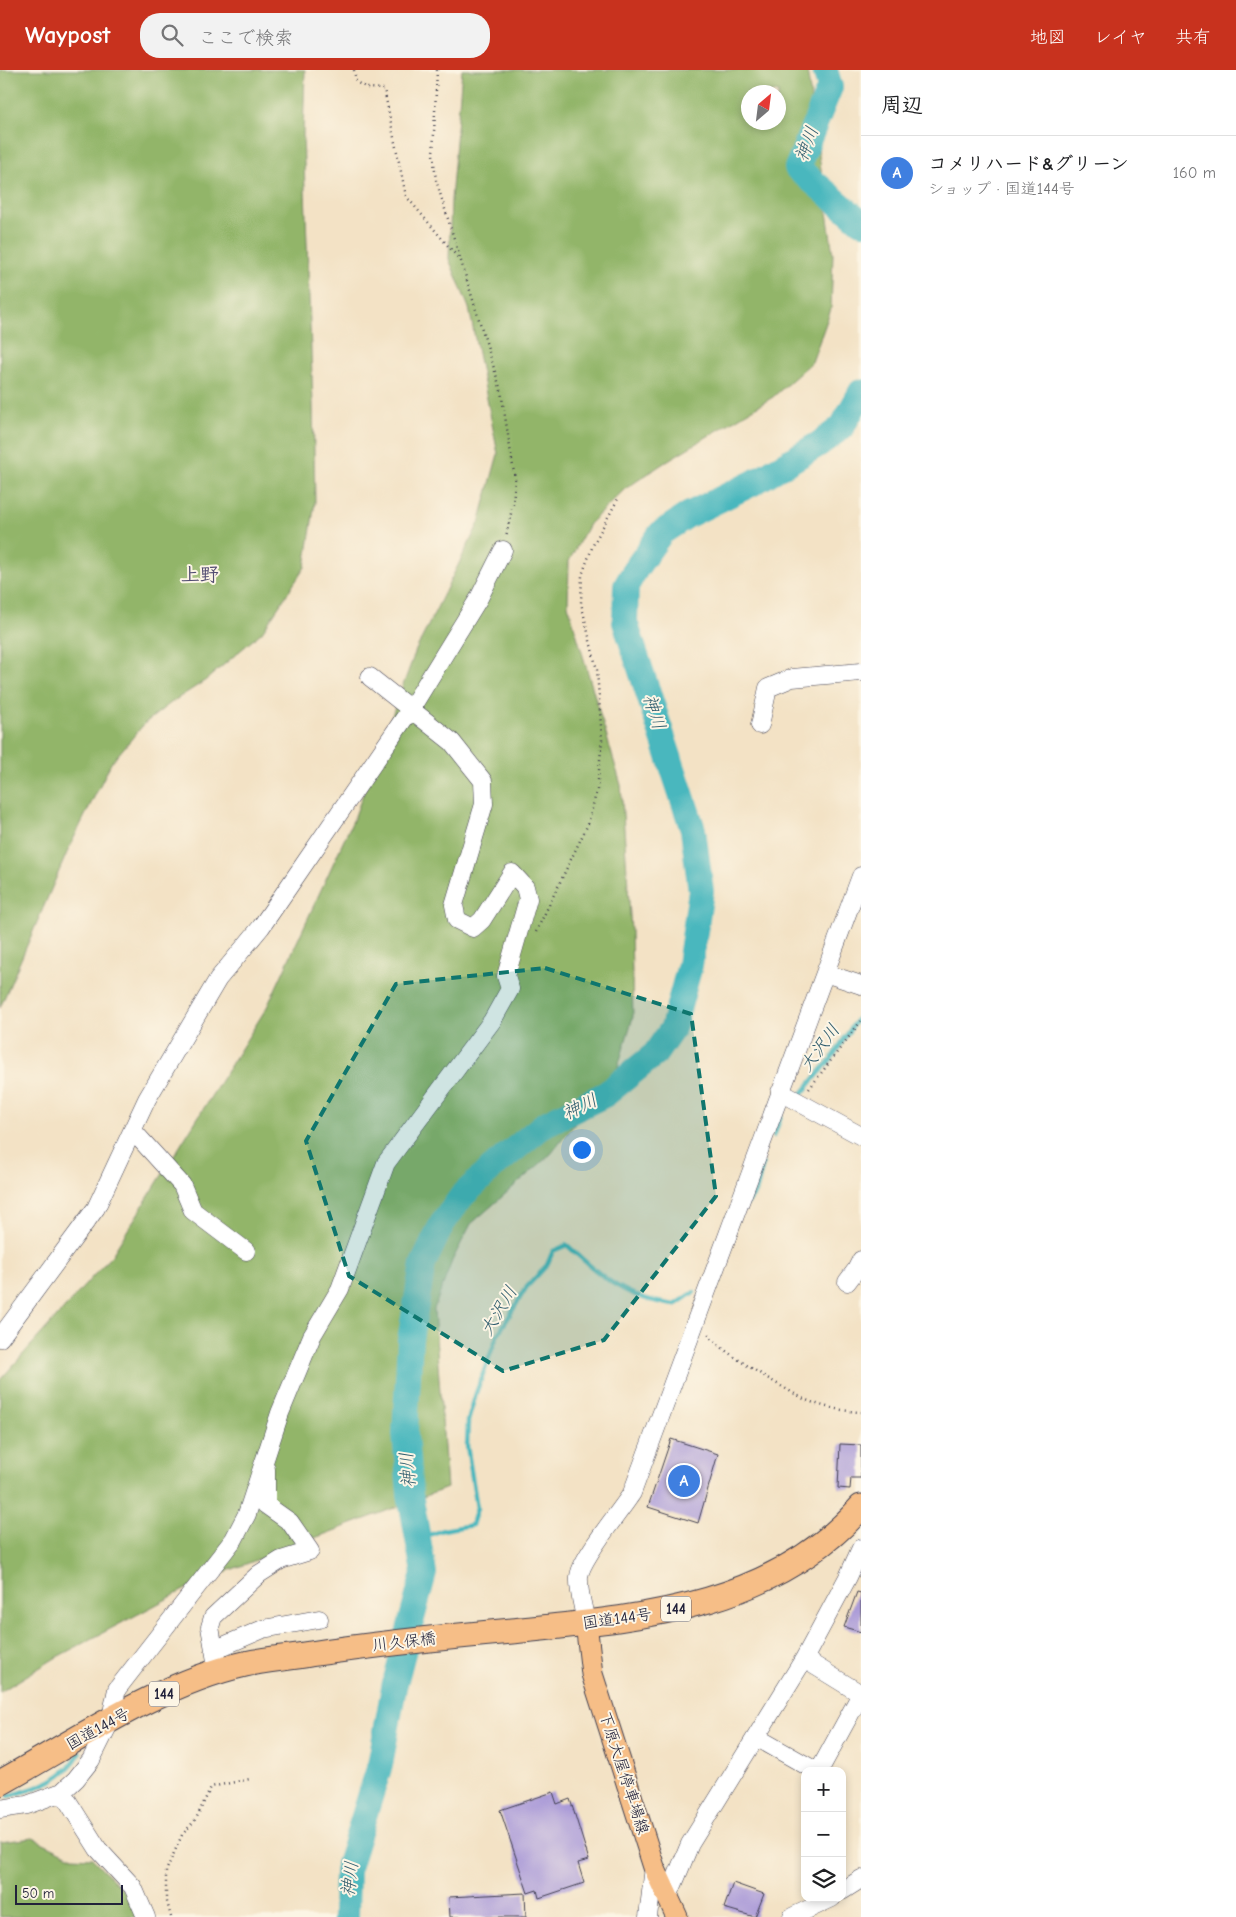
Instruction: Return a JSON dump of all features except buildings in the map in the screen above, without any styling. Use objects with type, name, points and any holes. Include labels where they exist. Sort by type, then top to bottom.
[{"type":"highway","name":"国道144号","points":[[463,1635],[651,1615],[686,1607],[759,1583],[793,1565],[813,1551],[860,1510]]},
{"type":"highway","name":"川久保橋","points":[[344,1649],[463,1635]]},
{"type":"highway","name":"国道144号","points":[[0,1783],[156,1697],[216,1661],[245,1664],[344,1649]]},
{"type":"main road","name":"下原大屋停車場線","points":[[586,1623],[592,1674],[654,1867],[678,1917]]},
{"type":"street","points":[[0,1338],[96,1208],[147,1099],[218,979],[261,927],[410,710],[479,598],[503,550]]},
{"type":"street","points":[[760,725],[768,688],[792,678],[861,672]]},
{"type":"street","points":[[0,1809],[27,1805],[62,1792],[76,1779],[91,1760],[110,1722],[117,1690],[234,1539],[247,1514],[266,1455],[312,1336],[340,1290],[386,1162],[492,1021],[510,989],[506,976],[528,899],[525,886],[512,873],[482,920],[473,928],[457,920],[454,906],[484,804],[483,781],[452,742],[370,677]]},
{"type":"street","points":[[586,1623],[579,1578],[581,1568],[591,1550],[632,1493],[861,876]]},
{"type":"street","points":[[824,973],[861,985]]},
{"type":"street","points":[[780,1092],[861,1136]]},
{"type":"street","points":[[132,1131],[182,1185],[193,1211],[246,1251]]},
{"type":"street","points":[[846,1282],[856,1270],[861,1260]]},
{"type":"street","points":[[266,1455],[266,1505],[290,1522],[310,1551],[281,1560],[259,1574],[212,1617],[210,1626],[216,1661],[263,1629],[319,1619]]},
{"type":"street","points":[[668,1897],[690,1844],[804,1659],[848,1577],[861,1548]]},
{"type":"street","points":[[804,1659],[861,1694],[819,1767]]},
{"type":"street","points":[[756,1737],[810,1767]]},
{"type":"street","points":[[62,1792],[98,1849],[132,1887],[146,1917]]},
{"type":"street","points":[[648,1917],[654,1867]]},
{"type":"street","points":[[846,1889],[861,1879]]},
{"type":"street","points":[[792,1917],[824,1902]]},
{"type":"path","points":[[354,70],[356,82],[367,88],[384,89],[406,196],[461,261]]},
{"type":"path","points":[[437,70],[433,154],[436,180],[501,391],[515,479],[513,504],[503,550]]},
{"type":"path","points":[[533,939],[588,824],[598,790],[602,740],[598,670],[581,603],[582,575],[594,545],[619,497]]},
{"type":"path","points":[[800,1102],[861,1021]]},
{"type":"path","points":[[704,1327],[710,1338],[729,1353],[805,1399],[843,1412],[861,1412]]},
{"type":"path","points":[[171,1917],[166,1898],[166,1871],[182,1835],[196,1819],[211,1787],[250,1779]]},
{"type":"highlighted area","points":[[545,968],[691,1014],[716,1196],[604,1340],[503,1371],[349,1276],[306,1141],[396,984]]},
{"type":"green space","points":[[0,70],[305,70],[303,136],[315,502],[305,567],[262,632],[206,680],[172,702],[145,723],[111,763],[69,848],[0,1008]]},
{"type":"green space","points":[[462,70],[807,70],[833,254],[831,309],[812,362],[773,397],[670,459],[625,489],[589,524],[569,561],[568,605],[621,785],[631,930],[633,1017],[617,1070],[551,1154],[471,1224],[452,1261],[434,1309],[447,1488],[201,1581],[57,1657],[0,1692],[0,1380],[112,1255],[267,1007],[355,816],[416,650],[479,523],[498,454],[469,308],[449,259],[451,200]]},
{"type":"green space","points":[[33,1838],[73,1857],[92,1858],[126,1893],[139,1917],[0,1917],[0,1842]]},
{"type":"waterway","name":"神川","points":[[825,70],[830,87],[797,168],[861,222]]},
{"type":"waterway","name":"神川","points":[[346,1917],[347,1871],[380,1765],[394,1687],[424,1573],[410,1494],[405,1434],[410,1340],[423,1264],[442,1224],[462,1196],[493,1167],[545,1124],[606,1094],[655,1054],[673,1028],[690,965],[701,891],[693,830],[625,622],[626,586],[661,533],[688,515],[753,483],[819,444],[842,427],[861,392]]},
{"type":"waterway","name":"大沢川","points":[[799,1097],[831,1059],[861,1013]]},
{"type":"waterway","name":"大沢川","points":[[774,1136],[781,1116]]},
{"type":"waterway","name":"大沢川","points":[[747,1204],[756,1192],[763,1164]]},
{"type":"waterway","name":"大沢川","points":[[418,1539],[443,1530],[472,1525],[477,1508],[467,1446],[468,1421],[476,1393],[497,1336],[526,1288],[547,1265],[553,1251],[567,1245],[604,1277],[642,1298],[675,1305],[694,1292]]},
{"type":"waterway","points":[[9,1796],[40,1786],[58,1777],[73,1763],[80,1753]]},
{"type":"place","name":"コメリハード&グリーン","points":[[684,1481]]},
{"type":"district","name":"上野","points":[[200,575]]}]
